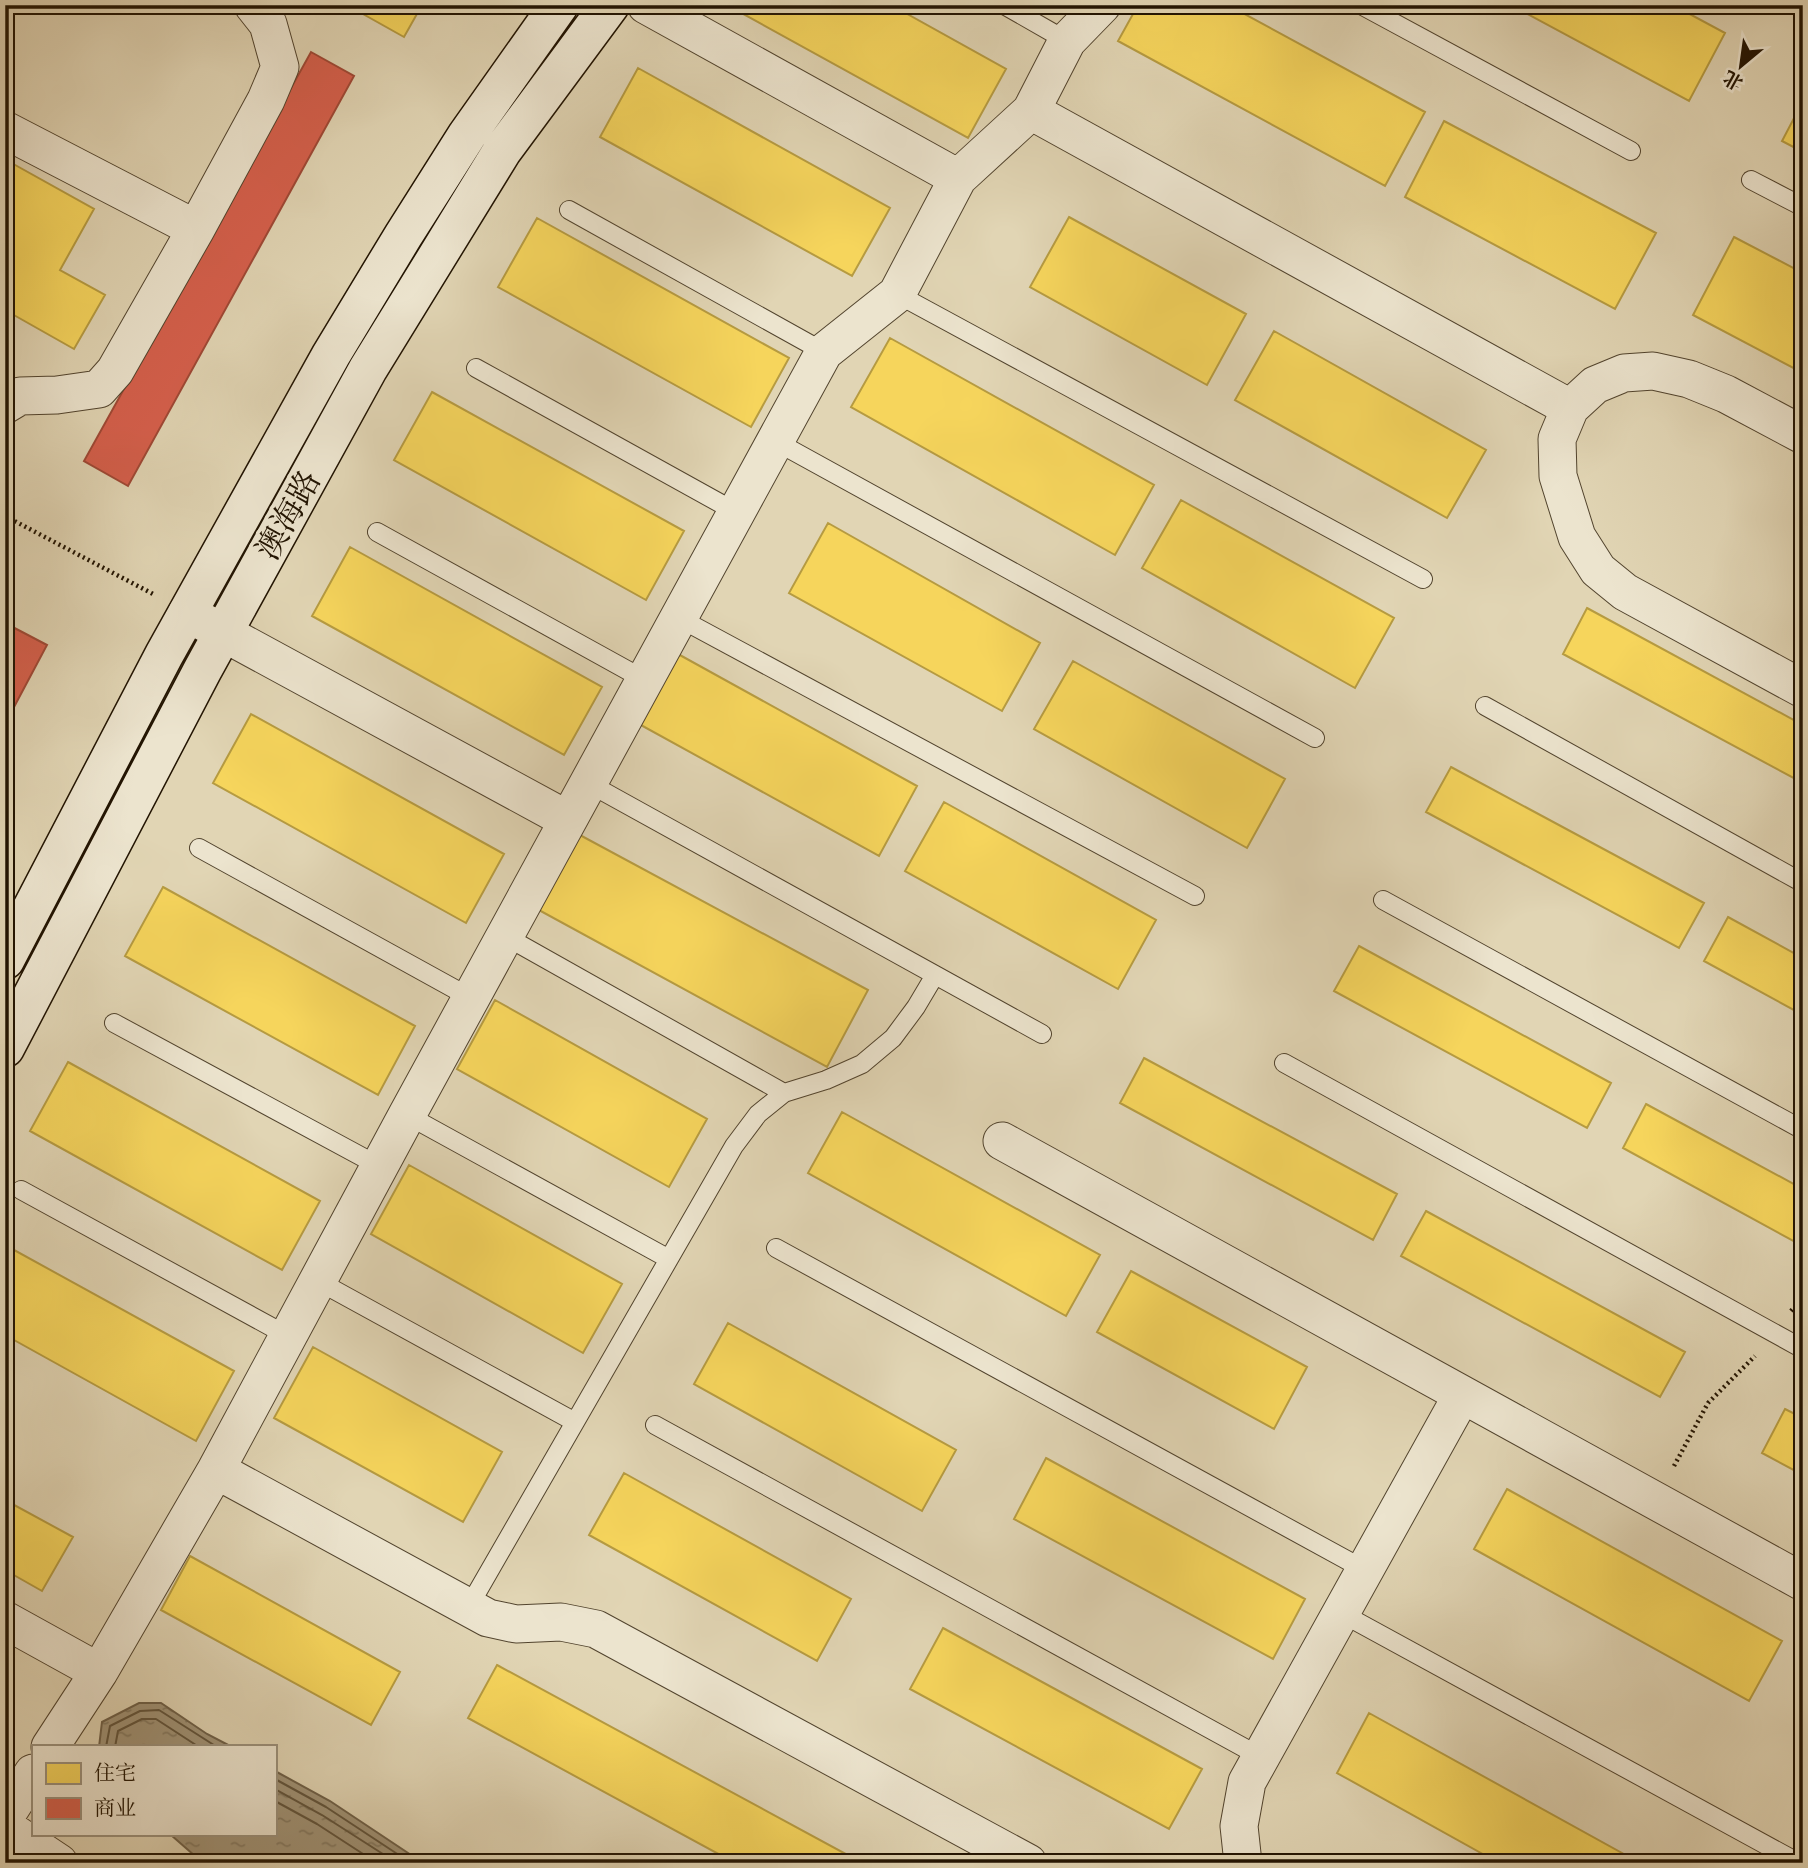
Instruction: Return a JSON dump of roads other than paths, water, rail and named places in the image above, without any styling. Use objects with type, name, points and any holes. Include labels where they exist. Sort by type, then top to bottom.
[{"type":"main road","name":"澳海路","points":[[5,960],[187,613],[331,355],[467,135],[559,5]]},
{"type":"main road","name":"澳海路","points":[[5,1048],[223,632],[368,369],[502,151],[610,5]]},
{"type":"street","points":[[5,405],[20,396],[57,395],[99,389],[115,371],[196,229],[266,100],[280,67],[268,24],[253,5]]},
{"type":"street","points":[[646,5],[958,178]]},
{"type":"street","points":[[51,1745],[99,1672],[216,1470],[824,352],[897,294],[958,178],[1031,111],[1067,41],[1102,5]]},
{"type":"street","points":[[1031,111],[1570,408]]},
{"type":"street","points":[[5,130],[196,229]]},
{"type":"street","points":[[1803,435],[1726,394],[1689,379],[1653,371],[1624,373],[1595,385],[1570,408],[1558,439],[1558,477],[1577,537],[1598,570],[1625,592],[1803,689]]},
{"type":"street","points":[[187,613],[568,820]]},
{"type":"street","points":[[1002,1141],[1803,1583]]},
{"type":"street","points":[[1243,1863],[1239,1826],[1247,1782],[1462,1395]]},
{"type":"street","points":[[216,1470],[488,1618],[516,1624],[561,1622],[596,1629],[1028,1863]]},
{"type":"street","points":[[5,1620],[99,1672]]},
{"type":"street","points":[[5,1816],[32,1775]]},
{"type":"street","points":[[5,1827],[60,1863]]},
{"type":"lane","points":[[1004,5],[1067,41]]},
{"type":"lane","points":[[1361,5],[1631,152]]},
{"type":"lane","points":[[1751,180],[1803,207]]},
{"type":"lane","points":[[569,210],[824,352]]},
{"type":"lane","points":[[897,294],[1423,579]]},
{"type":"lane","points":[[476,368],[736,512]]},
{"type":"lane","points":[[775,441],[1315,738]]},
{"type":"lane","points":[[377,532],[645,680]]},
{"type":"lane","points":[[679,618],[1195,896]]},
{"type":"lane","points":[[1485,706],[1803,883]]},
{"type":"lane","points":[[588,783],[1042,1034]]},
{"type":"lane","points":[[199,848],[471,998]]},
{"type":"lane","points":[[1383,900],[1803,1130]]},
{"type":"lane","points":[[505,936],[784,1093]]},
{"type":"lane","points":[[468,1608],[734,1146],[758,1114],[784,1093],[826,1080],[862,1064],[893,1038],[935,975]]},
{"type":"lane","points":[[114,1023],[379,1166]]},
{"type":"lane","points":[[1284,1063],[1803,1349]]},
{"type":"lane","points":[[407,1115],[669,1259]]},
{"type":"lane","points":[[21,1190],[288,1336]]},
{"type":"lane","points":[[776,1248],[1365,1570]]},
{"type":"lane","points":[[318,1281],[575,1422]]},
{"type":"lane","points":[[655,1425],[1261,1757]]},
{"type":"lane","points":[[1341,1613],[1800,1863]]},
{"type":"water","points":[[139,1703],[161,1703],[228,1745],[99,1745],[102,1722]]},
{"type":"water","points":[[276,1772],[330,1801],[423,1863],[203,1863],[172,1836],[276,1836]]}]
